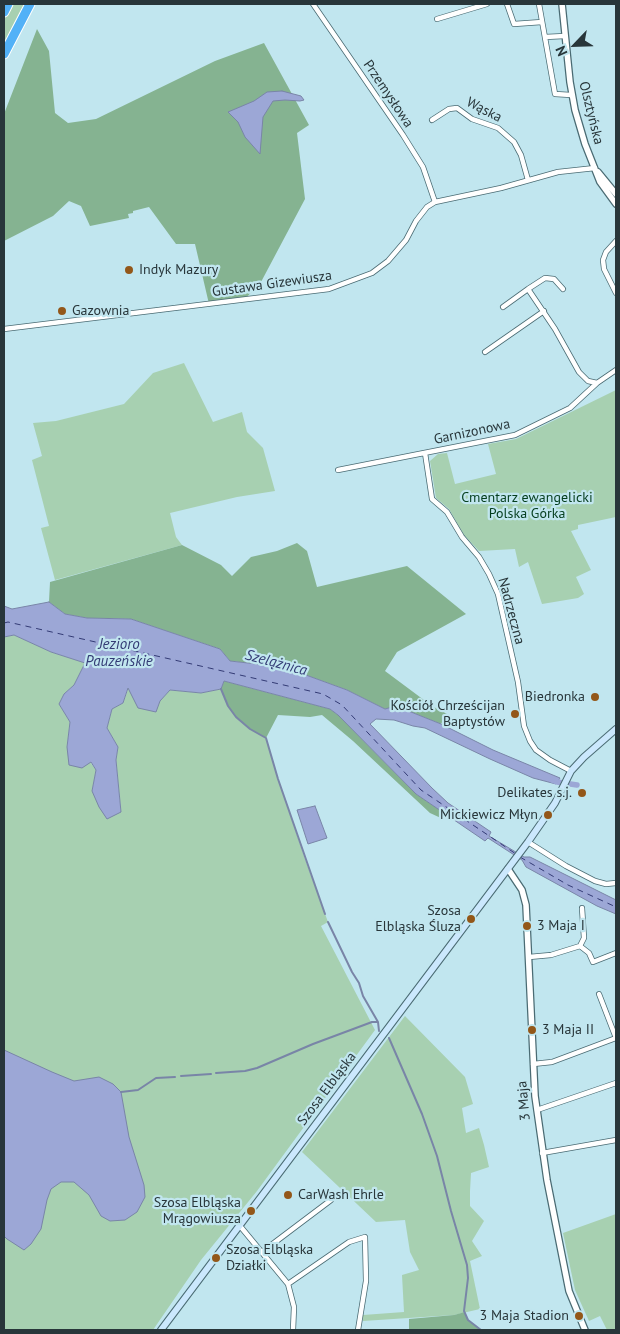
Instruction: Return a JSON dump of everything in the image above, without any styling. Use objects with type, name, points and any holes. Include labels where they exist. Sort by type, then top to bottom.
[{"type":"highway","points":[[4,12],[8,4]]},
{"type":"highway","points":[[4,54],[30,4]]},
{"type":"main road","name":"Szosa Elbląska","points":[[162,1330],[527,844],[556,803],[571,771],[616,729]]},
{"type":"street","name":"Przemysłowa","points":[[313,4],[403,135],[423,168],[435,202]]},
{"type":"street","points":[[436,20],[487,4]]},
{"type":"street","points":[[507,4],[514,24],[542,22]]},
{"type":"street","points":[[539,4],[555,94],[572,95]]},
{"type":"street","name":"Olsztyńska","points":[[562,4],[572,95],[585,144],[600,182],[616,204]]},
{"type":"street","points":[[545,37],[565,36]]},
{"type":"street","name":"Wąska","points":[[432,120],[449,109],[458,108],[472,118],[498,128],[514,142],[528,180]]},
{"type":"street","points":[[435,202],[501,188],[558,172],[595,168]]},
{"type":"street","name":"Olsztyńska","points":[[595,168],[616,194]]},
{"type":"street","name":"Gustawa Gizewiusza","points":[[4,329],[330,289],[372,273],[388,261],[406,240],[416,222],[428,207],[435,202]]},
{"type":"street","points":[[616,241],[606,252],[603,260],[604,269],[616,293]]},
{"type":"street","points":[[503,307],[545,278],[554,279],[563,289]]},
{"type":"street","points":[[528,289],[544,311],[579,372],[588,381],[597,383]]},
{"type":"street","points":[[486,352],[544,311]]},
{"type":"street","name":"Garnizonowa","points":[[338,470],[515,435],[570,408],[597,383],[616,370]]},
{"type":"street","name":"Nadrzeczna","points":[[425,453],[432,499],[447,512],[462,537],[479,557],[498,594],[518,682],[524,726],[530,741],[536,750],[571,771]]},
{"type":"street","points":[[527,844],[595,881],[606,884],[616,883]]},
{"type":"street","name":"3 Maja","points":[[510,866],[525,900],[533,1064],[542,1153],[569,1291],[585,1330]]},
{"type":"street","points":[[529,957],[551,955],[580,946],[584,938],[582,908]]},
{"type":"street","points":[[580,946],[589,953],[593,962],[616,953]]},
{"type":"street","points":[[533,1064],[552,1062],[616,1038],[599,994]]},
{"type":"street","points":[[537,1110],[616,1083]]},
{"type":"street","points":[[542,1153],[616,1140]]},
{"type":"street","points":[[262,1252],[331,1200]]},
{"type":"street","points":[[240,1226],[288,1284],[294,1307],[293,1330]]},
{"type":"street","points":[[288,1284],[349,1242],[364,1237],[366,1281],[358,1330]]},
{"type":"green space","points":[[12,4],[26,4],[4,46],[4,20]]},
{"type":"green space","points":[[37,29],[49,51],[55,113],[68,123],[96,119],[215,61],[264,43],[309,125],[297,133],[305,199],[261,282],[244,300],[209,304],[195,244],[176,244],[149,207],[133,211],[133,213],[128,214],[129,218],[90,226],[81,206],[69,201],[53,216],[4,241],[4,114]]},
{"type":"green space","points":[[184,363],[213,422],[242,412],[247,432],[263,448],[275,491],[237,497],[170,513],[176,537],[182,545],[55,580],[41,528],[49,526],[32,460],[42,456],[33,423],[56,421],[124,404],[153,373]]},
{"type":"green space","name":"Cmentarz ewangelicki Polska Górka","points":[[616,390],[616,517],[578,525],[578,529],[571,531],[591,570],[576,577],[584,594],[578,598],[542,604],[528,562],[519,567],[515,549],[479,551],[464,535],[449,509],[436,498],[430,461],[438,454],[447,453],[455,484],[496,474],[488,444],[516,439]]},
{"type":"green space","points":[[297,543],[307,551],[317,587],[407,566],[466,614],[397,652],[385,671],[432,706],[447,714],[441,724],[396,706],[385,709],[347,690],[284,667],[230,661],[220,649],[131,619],[87,618],[65,614],[49,602],[50,582],[182,545],[221,565],[232,576],[251,557],[277,551]]},
{"type":"green space","points":[[14,635],[51,652],[85,663],[74,685],[64,694],[59,704],[70,722],[67,747],[90,762],[96,770],[92,791],[121,811],[116,760],[118,747],[107,728],[112,709],[123,703],[129,687],[155,712],[160,701],[170,690],[201,693],[221,689],[228,706],[250,729],[266,738],[278,779],[328,922],[321,926],[375,1030],[257,1191],[201,1260],[153,1330],[4,1330],[4,637]]},
{"type":"green space","points":[[224,681],[330,709],[416,794],[449,816],[443,819],[430,813],[353,741],[322,715],[310,717],[278,715],[266,738],[250,729],[236,717],[228,706],[221,689]]},
{"type":"green space","points":[[405,1016],[465,1077],[473,1104],[462,1108],[466,1133],[479,1128],[484,1145],[489,1167],[471,1173],[470,1191],[470,1206],[484,1221],[472,1241],[482,1256],[470,1261],[480,1309],[454,1315],[363,1321],[363,1315],[404,1312],[402,1275],[419,1270],[410,1252],[405,1220],[376,1222],[302,1152]]},
{"type":"green space","points":[[616,1214],[616,1330],[607,1330],[600,1316],[589,1321],[575,1290],[563,1233]]},
{"type":"green space","points":[[465,1312],[468,1320],[481,1330],[409,1330],[409,1319],[454,1315]]},
{"type":"water","points":[[282,91],[301,96],[304,100],[273,101],[263,117],[260,154],[245,137],[238,122],[228,112],[254,101],[267,92]]},
{"type":"water","name":"Jezioro Pauzeńskie","points":[[49,602],[65,614],[87,618],[131,619],[220,649],[230,661],[284,667],[347,690],[385,709],[396,706],[441,724],[493,750],[560,778],[556,784],[533,778],[425,728],[394,720],[376,719],[370,724],[448,803],[491,832],[489,836],[524,857],[530,857],[616,900],[616,914],[597,906],[526,867],[522,860],[488,838],[485,841],[416,794],[330,709],[224,681],[221,689],[201,693],[170,690],[160,701],[156,712],[138,708],[128,688],[123,703],[112,709],[107,728],[118,747],[116,760],[121,812],[107,819],[92,791],[96,770],[91,762],[82,768],[69,765],[67,747],[70,722],[59,704],[64,694],[74,685],[85,663],[51,652],[14,635],[4,637],[4,606],[12,609]]},
{"type":"water","points":[[315,806],[327,838],[308,844],[297,810]]},
{"type":"water","points":[[4,1050],[74,1081],[99,1077],[113,1084],[121,1092],[129,1137],[144,1185],[145,1197],[137,1212],[125,1220],[110,1221],[101,1216],[89,1195],[74,1182],[61,1182],[51,1189],[41,1229],[31,1244],[24,1250],[4,1236]]},
{"type":"waterway","points":[[221,689],[228,706],[236,717],[250,729],[266,738],[278,779],[325,914]]},
{"type":"waterway","points":[[552,780],[577,785]]},
{"type":"waterway","points":[[328,922],[359,983],[363,996],[378,1022],[379,1031]]},
{"type":"waterway","points":[[216,1073],[245,1071],[257,1068],[313,1044],[372,1022],[378,1022]]},
{"type":"waterway","points":[[389,1038],[422,1114],[437,1156],[467,1265],[468,1278],[464,1311],[468,1320],[481,1330]]},
{"type":"waterway","points":[[181,1076],[211,1074]]},
{"type":"waterway","points":[[121,1092],[138,1090],[156,1078],[175,1077]]},
{"type":"ferry route","points":[[4,623],[8,622],[323,694],[342,705],[421,790],[516,854]]},
{"type":"ferry route","points":[[520,857],[568,885],[616,907]]},
{"type":"place","name":"Indyk Mazury","points":[[129,270]]},
{"type":"place","name":"Gazownia","points":[[62,311]]},
{"type":"place","name":"Biedronka","points":[[595,697]]},
{"type":"place","name":"Kościół Chrześcijan Baptystów","points":[[515,714]]},
{"type":"place","name":"Delikates s.j.","points":[[582,793]]},
{"type":"place","name":"Mickiewicz Młyn","points":[[548,815]]},
{"type":"place","name":"Szosa Elbląska Śluza","points":[[471,919]]},
{"type":"place","name":"3 Maja I","points":[[527,926]]},
{"type":"place","name":"3 Maja II","points":[[532,1030]]},
{"type":"place","name":"CarWash Ehrle","points":[[288,1195]]},
{"type":"place","name":"Szosa Elbląska Mrągowiusza","points":[[251,1211]]},
{"type":"place","name":"Szosa Elbląska Działki","points":[[216,1258]]},
{"type":"place","name":"3 Maja Stadion","points":[[579,1316]]},
{"type":"water label","name":"Szelążnica","points":[[276,663]]}]
